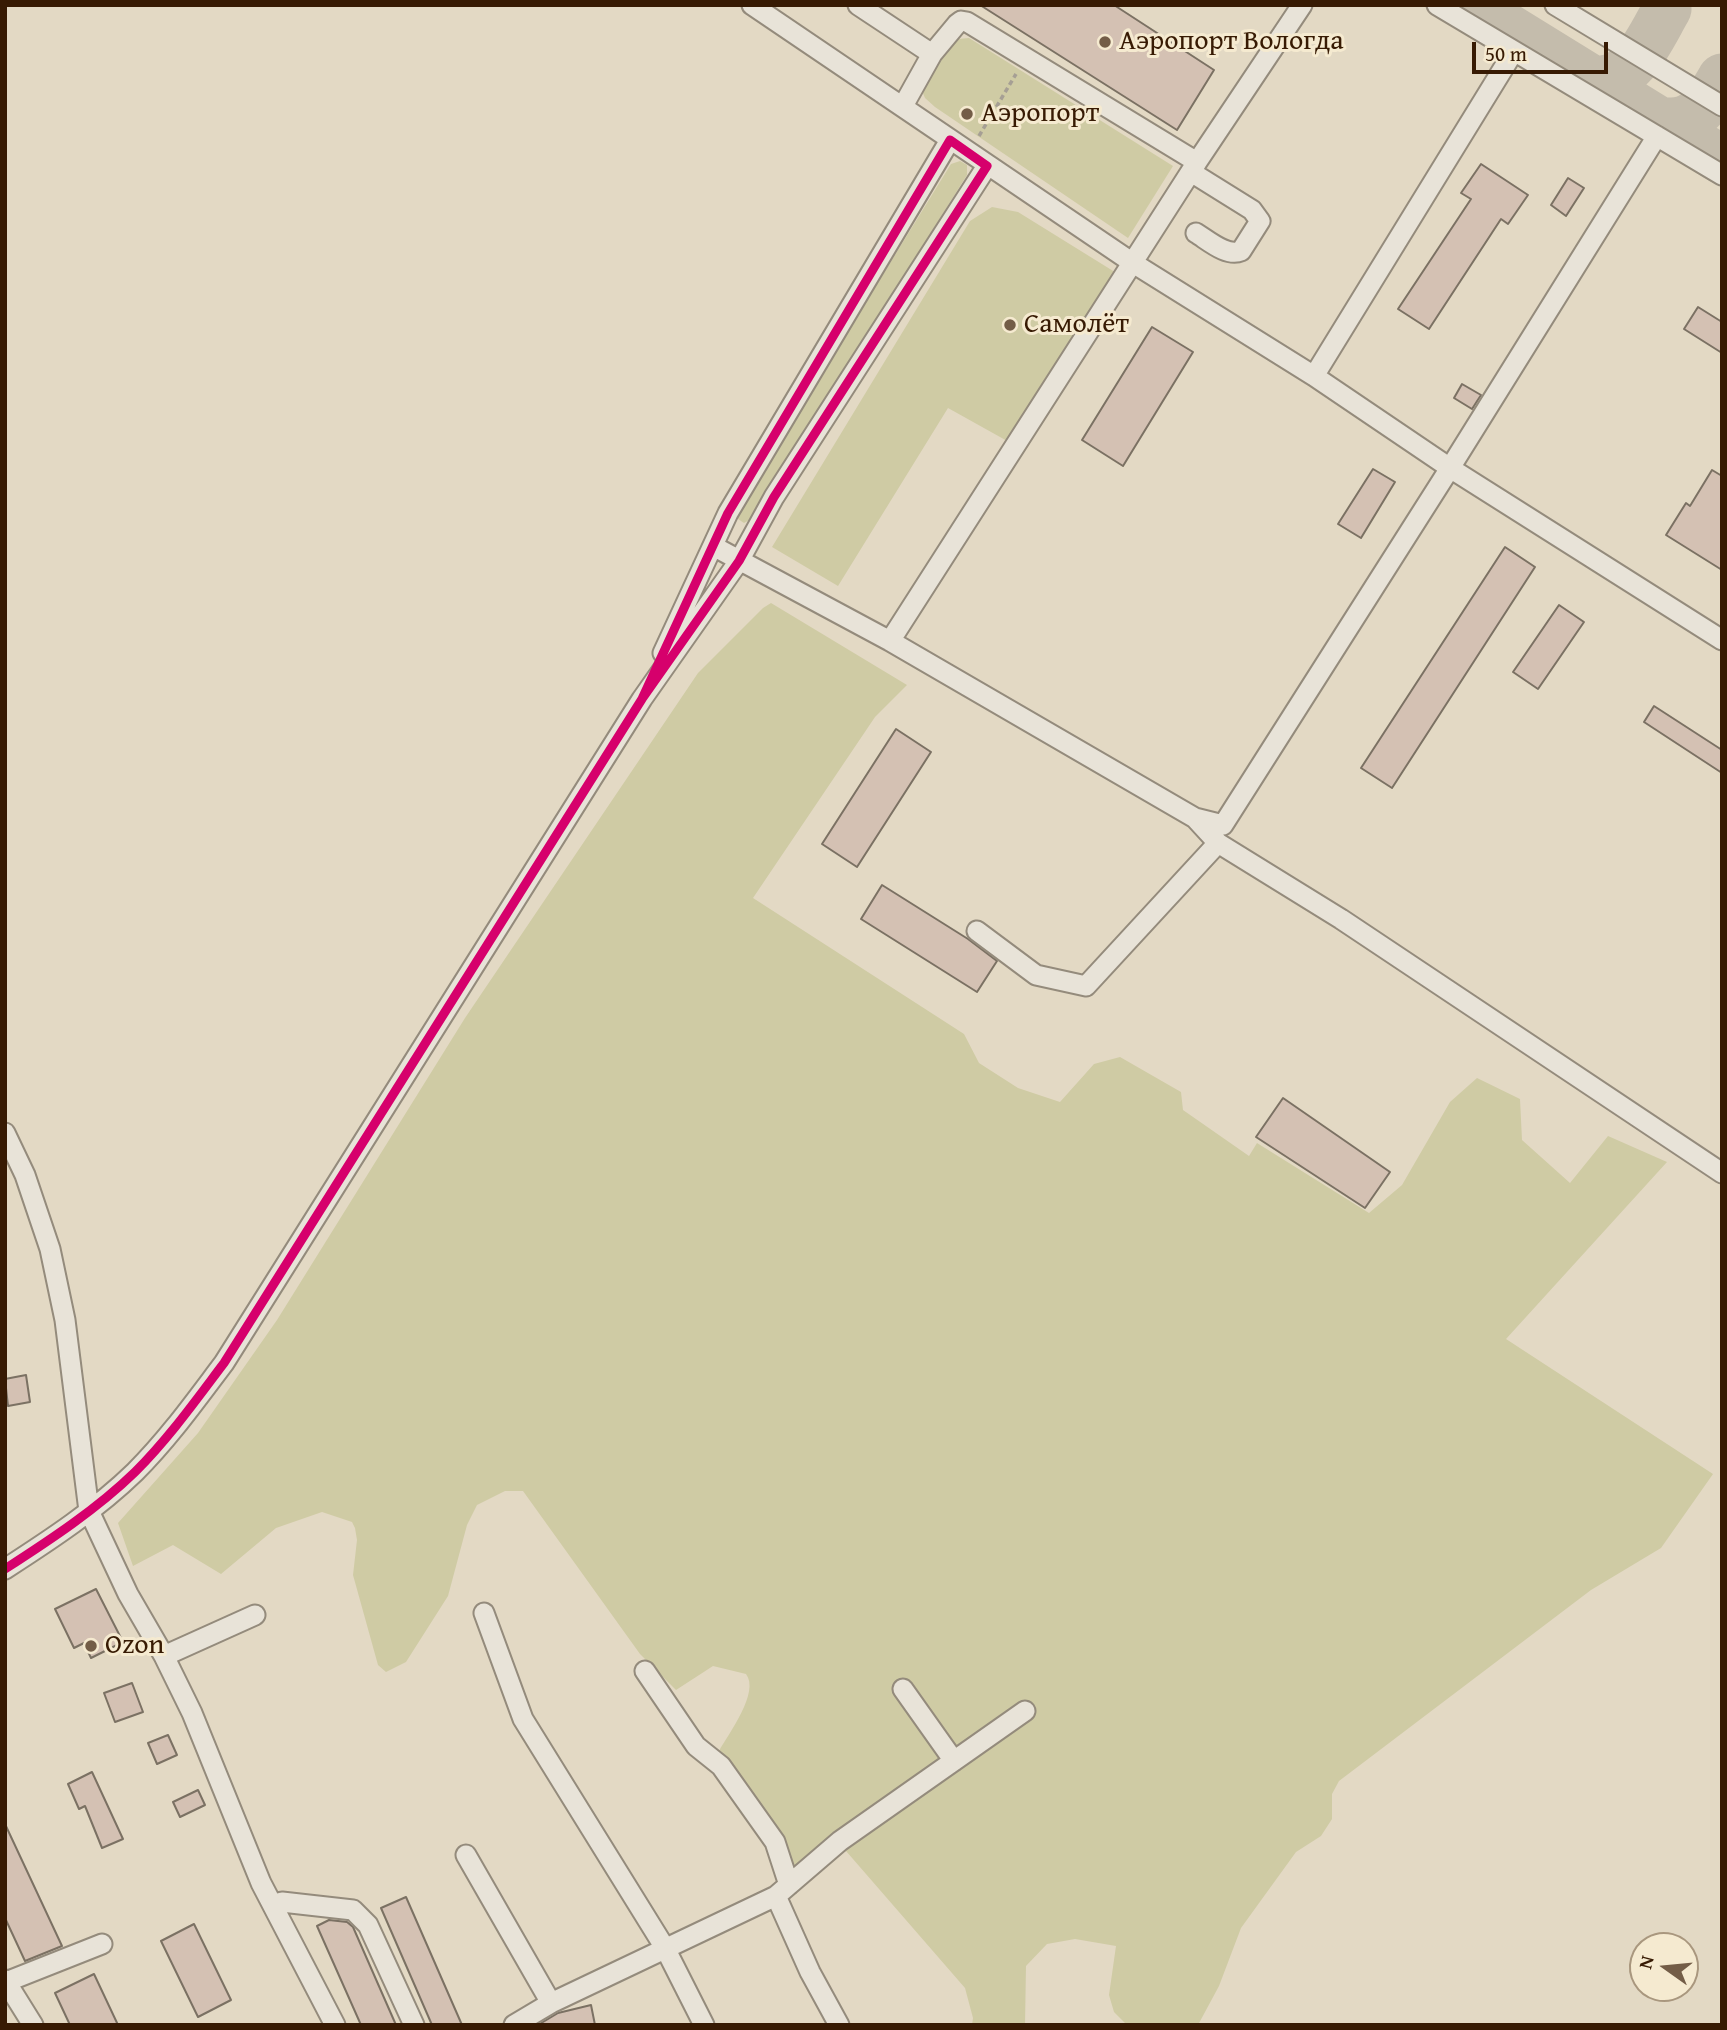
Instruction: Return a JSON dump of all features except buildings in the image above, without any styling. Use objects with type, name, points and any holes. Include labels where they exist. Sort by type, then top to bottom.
[{"type":"street","points":[[858,5],[932,54]]},
{"type":"street","points":[[1437,5],[1722,175]]},
{"type":"street","points":[[1555,5],[1722,106]]},
{"type":"street","points":[[753,6],[1133,263],[1314,376],[1450,468],[1722,640]]},
{"type":"street","points":[[890,641],[1299,6]]},
{"type":"street","points":[[903,106],[932,54],[961,21],[1026,58],[1194,167],[1254,212],[1259,220],[1241,251],[1237,253],[1227,251],[1196,233]]},
{"type":"street","points":[[1314,376],[1514,51]]},
{"type":"street","points":[[713,546],[890,641],[1195,818],[1223,825],[1657,136]]},
{"type":"street","points":[[642,699],[728,513],[950,141]]},
{"type":"street","points":[[5,1569],[89,1511],[134,1473],[173,1431],[224,1363],[642,699],[739,561],[774,497],[987,166]]},
{"type":"street","points":[[1195,818],[1218,843],[1341,919],[1722,1173]]},
{"type":"street","points":[[977,931],[1036,975],[1086,986],[1218,843]]},
{"type":"street","points":[[5,1133],[25,1175],[50,1249],[65,1320],[89,1511],[128,1594],[164,1656],[192,1713],[261,1883],[335,2025]]},
{"type":"street","points":[[484,1613],[523,1719],[666,1948],[704,2025]]},
{"type":"street","points":[[164,1656],[256,1615]]},
{"type":"street","points":[[645,1671],[696,1746],[721,1766],[775,1842],[783,1891],[810,1972],[839,2025]]},
{"type":"street","points":[[903,1689],[954,1761]]},
{"type":"street","points":[[514,2025],[551,2003],[783,1891],[840,1841],[1025,1711]]},
{"type":"street","points":[[466,1855],[551,2003]]},
{"type":"street","points":[[273,1905],[282,1902],[353,1910],[368,1925],[414,2025]]},
{"type":"street","points":[[33,2025],[6,1981],[102,1944]]},
{"type":"path","points":[[969,153],[1026,58]]},
{"type":"shaded area","points":[[969,38],[1173,166],[1128,238],[925,98],[922,91],[949,43]]},
{"type":"shaded area","points":[[960,161],[967,165],[967,175],[753,518],[744,523],[738,519],[738,510],[951,164]]},
{"type":"shaded area","points":[[992,207],[1018,212],[1118,274],[1009,442],[948,408],[838,586],[772,547],[970,221]]},
{"type":"shaded area","points":[[771,603],[907,685],[875,717],[753,898],[964,1034],[979,1063],[1018,1088],[1060,1102],[1094,1064],[1120,1057],[1181,1092],[1183,1110],[1249,1156],[1257,1143],[1369,1213],[1402,1185],[1450,1102],[1477,1078],[1520,1099],[1522,1140],[1570,1183],[1608,1136],[1667,1162],[1506,1339],[1713,1474],[1661,1548],[1591,1590],[1339,1781],[1332,1794],[1332,1819],[1321,1836],[1296,1852],[1241,1928],[1219,1986],[1198,2025],[1127,2025],[1114,2012],[1109,1995],[1116,1946],[1075,1939],[1047,1944],[1026,1966],[1025,2025],[972,2025],[973,2018],[965,1988],[846,1851],[799,1872],[719,1751],[746,1702],[749,1682],[746,1674],[713,1666],[676,1690],[640,1654],[523,1491],[505,1491],[477,1505],[467,1525],[448,1596],[406,1662],[386,1672],[378,1665],[353,1575],[357,1540],[352,1522],[322,1512],[276,1528],[221,1574],[173,1545],[133,1566],[118,1523],[198,1433],[277,1320],[465,1018],[698,673]]},
{"type":"taxiway","points":[[1471,5],[1722,160]]},
{"type":"taxiway","points":[[1584,77],[1600,80],[1623,72],[1641,54],[1667,9]]},
{"type":"taxiway","points":[[1656,120],[1669,122],[1689,118],[1710,98],[1722,78]]},
{"type":"cycle path","points":[[5,1569],[89,1511],[135,1472],[171,1432],[224,1363],[642,699],[739,561],[774,497],[987,166],[950,140],[728,513],[642,699]]},
{"type":"place","name":"Аэропорт Вологда","points":[[1105,42]]},
{"type":"place","name":"Аэропорт","points":[[967,114]]},
{"type":"place","name":"Самолёт","points":[[1010,325]]},
{"type":"place","name":"Ozon","points":[[91,1646]]}]
